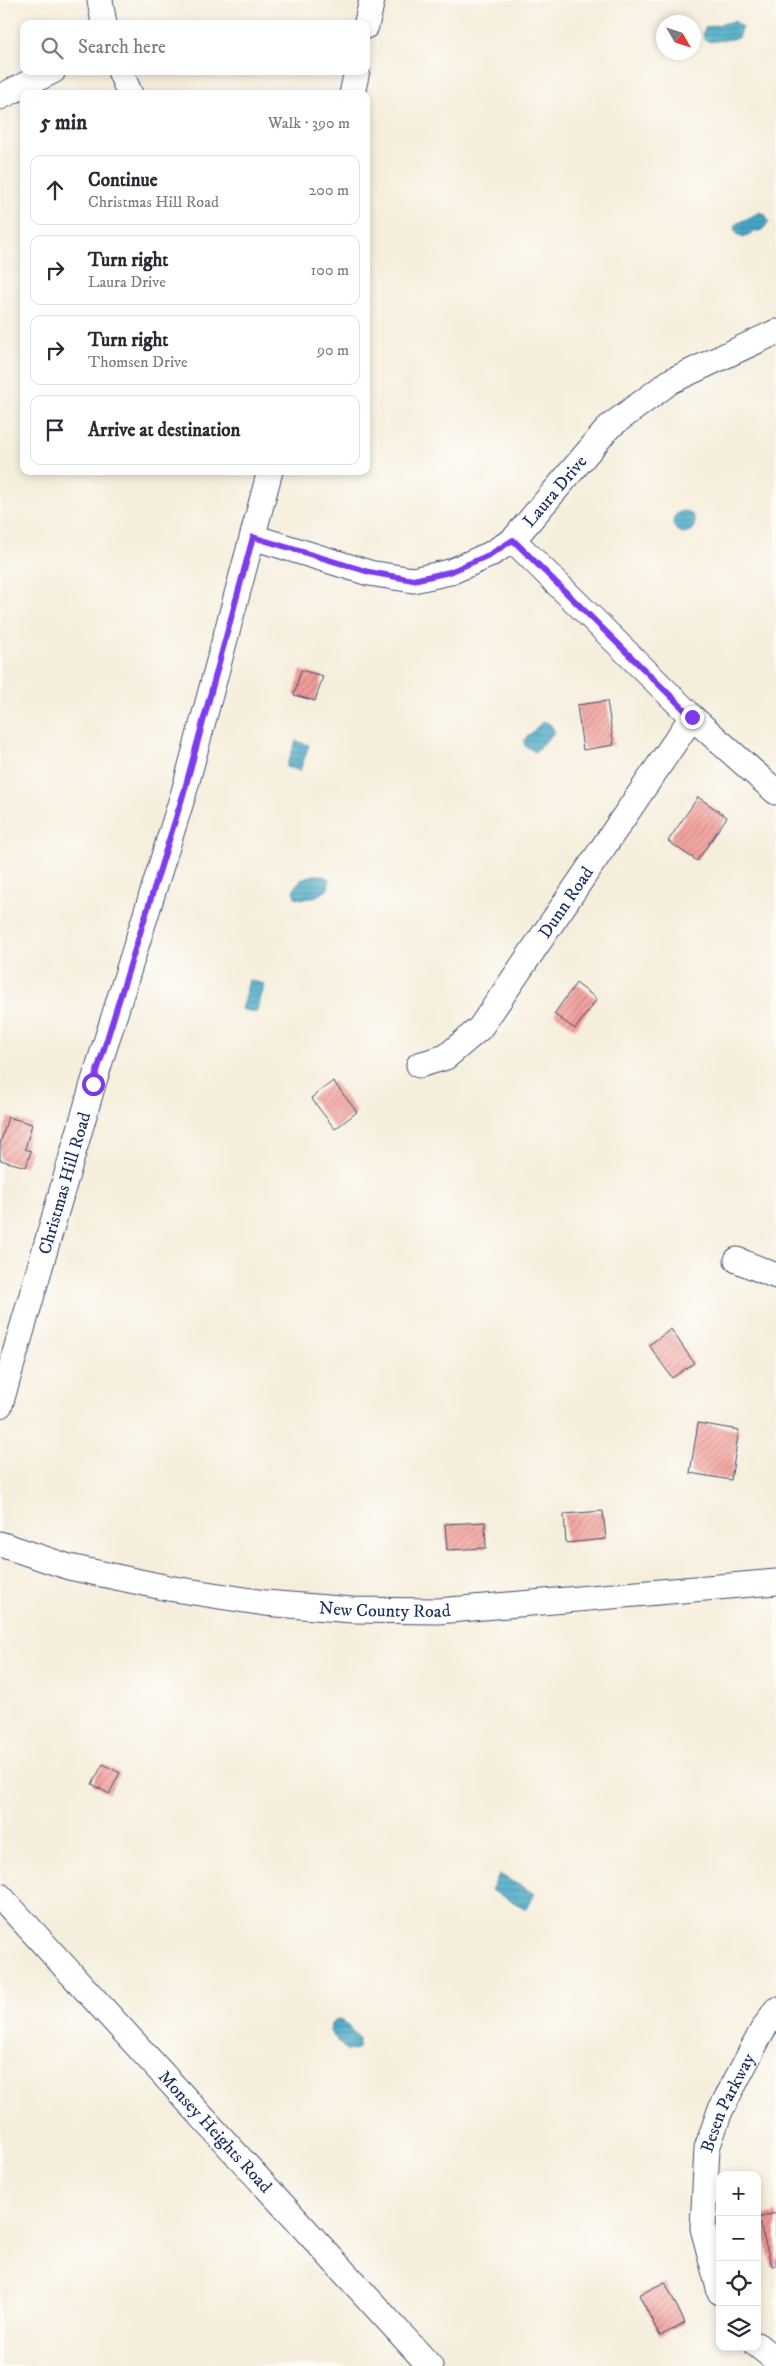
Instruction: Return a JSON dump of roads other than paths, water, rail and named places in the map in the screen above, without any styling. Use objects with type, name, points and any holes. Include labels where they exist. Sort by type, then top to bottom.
[{"type":"street","points":[[100,0],[103,20]]},
{"type":"street","points":[[367,20],[372,0]]},
{"type":"street","points":[[0,96],[45,75]]},
{"type":"street","points":[[122,75],[128,90]]},
{"type":"street","points":[[353,90],[356,75]]},
{"type":"street","name":"Laura Drive","points":[[253,537],[369,572],[413,580],[450,572],[489,555],[513,540],[609,427],[671,381],[776,332]]},
{"type":"street","name":"Christmas Hill Road","points":[[0,1405],[93,1084],[184,792],[268,482]]},
{"type":"street","points":[[513,540],[692,717],[776,792]]},
{"type":"street","name":"Dunn Road","points":[[420,1065],[446,1057],[480,1028],[692,717]]},
{"type":"street","points":[[737,1260],[776,1276]]},
{"type":"street","name":"New County Road","points":[[0,1544],[70,1567],[168,1588],[265,1603],[352,1610],[438,1611],[776,1582]]},
{"type":"street","name":"Monsey Heights Road","points":[[0,1896],[430,2366]]},
{"type":"street","name":"Besen Parkway","points":[[716,2277],[703,2228],[707,2148],[720,2111],[762,2031],[776,2010]]},
{"type":"street","points":[[761,2348],[776,2360]]},
{"type":"water","points":[[735,21],[742,27],[738,38],[710,42],[704,39],[703,33],[706,27]]},
{"type":"water","points":[[760,212],[765,214],[769,223],[761,231],[756,231],[743,238],[738,235],[734,229],[736,224]]},
{"type":"water","points":[[684,511],[692,514],[695,522],[692,530],[684,533],[676,530],[673,522],[676,514]]},
{"type":"water","points":[[543,721],[550,724],[555,732],[535,752],[525,746],[524,740]]},
{"type":"water","points":[[296,741],[309,745],[300,771],[286,767]]},
{"type":"water","points":[[321,875],[329,879],[328,889],[312,898],[303,899],[295,897],[293,891],[299,882],[304,878]]},
{"type":"water","points":[[249,980],[265,984],[256,1013],[241,1009]]},
{"type":"water","points":[[499,1874],[535,1894],[526,1909],[491,1890]]},
{"type":"water","points":[[337,2019],[343,2020],[359,2038],[359,2047],[355,2051],[346,2050],[330,2032],[331,2023]]}]
